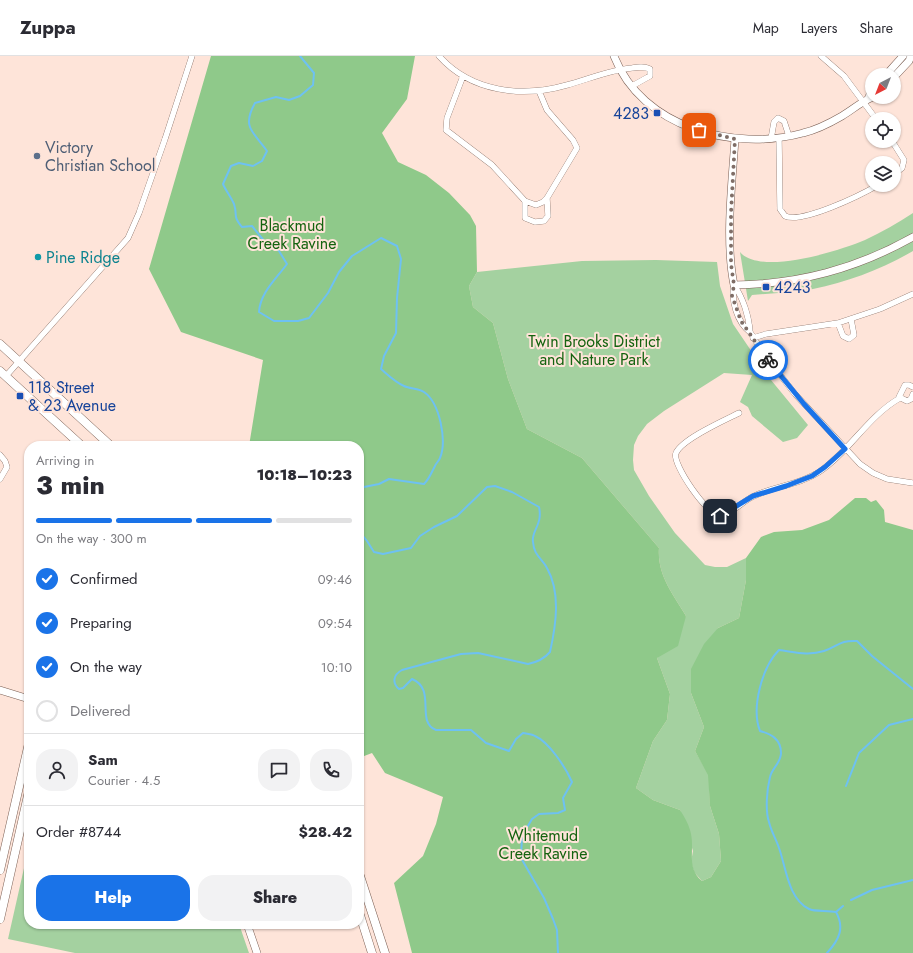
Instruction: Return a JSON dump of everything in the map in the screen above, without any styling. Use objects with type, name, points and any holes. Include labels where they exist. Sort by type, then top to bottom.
[{"type":"main road","points":[[0,344],[106,441]]},
{"type":"main road","points":[[3,374],[77,441]]},
{"type":"main road","points":[[0,870],[24,765]]},
{"type":"main road","points":[[0,919],[24,813]]},
{"type":"main road","points":[[364,888],[385,953]]},
{"type":"main road","points":[[364,928],[372,953]]},
{"type":"street","points":[[3,374],[19,361],[128,238],[139,213],[192,56]]},
{"type":"street","points":[[439,56],[449,66],[463,76],[478,83],[499,90],[518,92],[539,91],[567,85],[620,69],[645,67],[650,69],[650,76],[632,86]]},
{"type":"street","points":[[614,56],[620,69],[646,102],[669,117],[709,133],[735,139],[775,139],[789,136],[823,126],[865,101]]},
{"type":"street","points":[[821,56],[865,96]]},
{"type":"street","points":[[892,68],[903,56]]},
{"type":"street","points":[[901,70],[909,61],[910,56]]},
{"type":"street","points":[[463,76],[447,118],[445,126],[446,130],[488,162],[525,201],[536,205],[543,202],[547,198],[577,148],[573,140],[547,110],[539,91]]},
{"type":"street","points":[[789,136],[784,121],[778,118],[774,122],[775,139],[780,209],[784,216],[794,218],[819,211],[865,192]]},
{"type":"street","points":[[735,139],[731,220],[731,264],[734,285],[740,294],[753,338],[794,394],[860,464],[873,473],[894,481],[913,483]]},
{"type":"street","points":[[897,148],[903,158],[903,165],[901,167]]},
{"type":"street","points":[[525,201],[525,218],[535,222],[544,222],[548,216],[547,198]]},
{"type":"street","points":[[734,285],[783,281],[822,275],[867,260],[913,237]]},
{"type":"street","points":[[753,338],[766,334],[838,323],[913,294]]},
{"type":"street","points":[[838,323],[843,336],[849,339],[854,335],[851,319]]},
{"type":"street","points":[[740,413],[698,435],[681,447],[675,454],[675,461],[683,475],[708,509],[715,516],[725,515],[747,499],[763,492],[786,486],[812,476],[825,467],[870,423],[900,398],[900,393],[905,385],[913,387]]},
{"type":"street","points":[[900,398],[907,401],[911,399],[913,394]]},
{"type":"street","points":[[0,456],[5,461],[7,467],[6,472],[0,479]]},
{"type":"street","points":[[0,690],[24,697]]},
{"type":"street","points":[[249,929],[257,953]]},
{"type":"green space","points":[[211,56],[415,56],[407,99],[382,133],[398,162],[426,175],[449,193],[470,215],[476,226],[477,272],[469,286],[473,307],[493,323],[508,379],[527,429],[582,458],[659,548],[659,558],[663,576],[686,616],[678,646],[657,658],[670,694],[667,720],[653,741],[636,788],[653,800],[680,810],[686,820],[692,837],[692,864],[697,876],[702,881],[711,877],[721,861],[719,834],[710,806],[708,775],[695,751],[704,727],[691,693],[691,669],[704,644],[718,628],[739,618],[746,580],[746,558],[761,537],[774,532],[802,530],[829,520],[855,498],[866,498],[871,502],[876,500],[884,510],[885,522],[913,530],[913,953],[412,953],[394,883],[423,856],[436,824],[443,797],[385,773],[372,753],[364,756],[364,441],[250,441],[263,360],[181,332],[149,269]]},
{"type":"green space","points":[[913,213],[913,251],[901,258],[877,269],[839,283],[806,290],[752,295],[748,301],[740,252],[750,259],[764,262],[781,262],[819,255],[865,240]]},
{"type":"green space","name":"Twin Brooks District and Nature Park","points":[[656,260],[717,262],[720,286],[733,324],[771,380],[808,425],[797,438],[783,442],[752,416],[748,407],[740,402],[752,375],[724,373],[664,411],[647,424],[638,436],[634,445],[634,470],[649,496],[675,533],[705,565],[727,567],[746,558],[746,580],[739,618],[718,628],[691,693],[704,727],[695,751],[709,775],[710,806],[719,834],[721,861],[711,877],[702,881],[694,872],[691,862],[693,851],[680,810],[653,800],[636,788],[653,741],[667,720],[670,694],[657,658],[686,616],[663,576],[659,558],[659,548],[582,458],[527,429],[508,379],[493,323],[473,307],[469,286],[477,272],[582,261]]},
{"type":"green space","points":[[24,868],[24,929],[241,929],[249,953],[75,953],[8,939]]},
{"type":"waterway","points":[[300,56],[314,73],[313,85],[300,96],[289,100],[276,97],[255,103],[251,111],[249,124],[254,134],[267,151],[262,161],[253,166],[239,163],[231,166],[223,184],[234,204],[236,218],[242,227],[252,226],[265,242],[279,251],[287,264],[265,292],[260,305],[259,312],[274,321],[298,321],[309,318],[328,293],[339,272],[352,256],[381,238],[397,246],[401,259],[397,298],[396,333],[384,356],[381,369],[406,387],[422,391],[430,397],[441,423],[443,442],[442,451],[440,459],[424,484],[389,479],[379,484],[364,487]]},
{"type":"waterway","points":[[364,537],[374,552],[383,554],[411,548],[420,536],[434,527],[457,516],[487,487],[495,486],[512,492],[539,507],[539,519],[533,538],[534,547],[551,578],[556,598],[554,631],[550,652],[540,660],[528,664],[478,653],[461,654],[402,670],[397,674],[394,682],[399,689],[403,688],[412,679],[419,684],[425,697],[427,720],[430,726],[436,730],[471,730],[486,743],[509,751],[516,739],[523,733],[532,735],[546,744],[566,770],[572,782],[563,798],[565,810],[558,813],[539,814],[532,819],[522,836],[521,858],[544,898],[553,919],[557,930],[558,953]]},
{"type":"waterway","points":[[827,953],[835,943],[839,934],[839,918],[836,912],[809,909],[796,898],[789,882],[768,817],[767,800],[769,782],[771,774],[780,760],[781,748],[775,738],[760,731],[757,711],[763,677],[773,657],[779,650],[812,653],[824,651],[846,641],[857,641],[872,656],[913,689]]},
{"type":"waterway","points":[[846,786],[859,753],[889,725],[913,719]]},
{"type":"waterway","points":[[851,900],[872,890],[913,880]]},
{"type":"waterway","points":[[836,912],[843,906]]},
{"type":"way so far","points":[[699,130],[735,139],[731,213],[731,264],[734,285],[732,296],[741,321],[768,360]]},
{"type":"place","name":"4283","points":[[657,113]]},
{"type":"place","name":"Victory Christian School","points":[[37,156]]},
{"type":"place","name":"Pine Ridge","points":[[38,257]]},
{"type":"place","name":"4243","points":[[766,287]]},
{"type":"place","name":"118 Street & 23 Avenue","points":[[20,396]]},
{"type":"route","points":[[720,516],[727,514],[753,496],[812,476],[819,472],[845,449],[818,421],[782,379],[768,360]]},
{"type":"park label","name":"Blackmud Creek Ravine","points":[[292,234]]},
{"type":"park label","name":"Whitemud Creek Ravine","points":[[543,844]]}]
